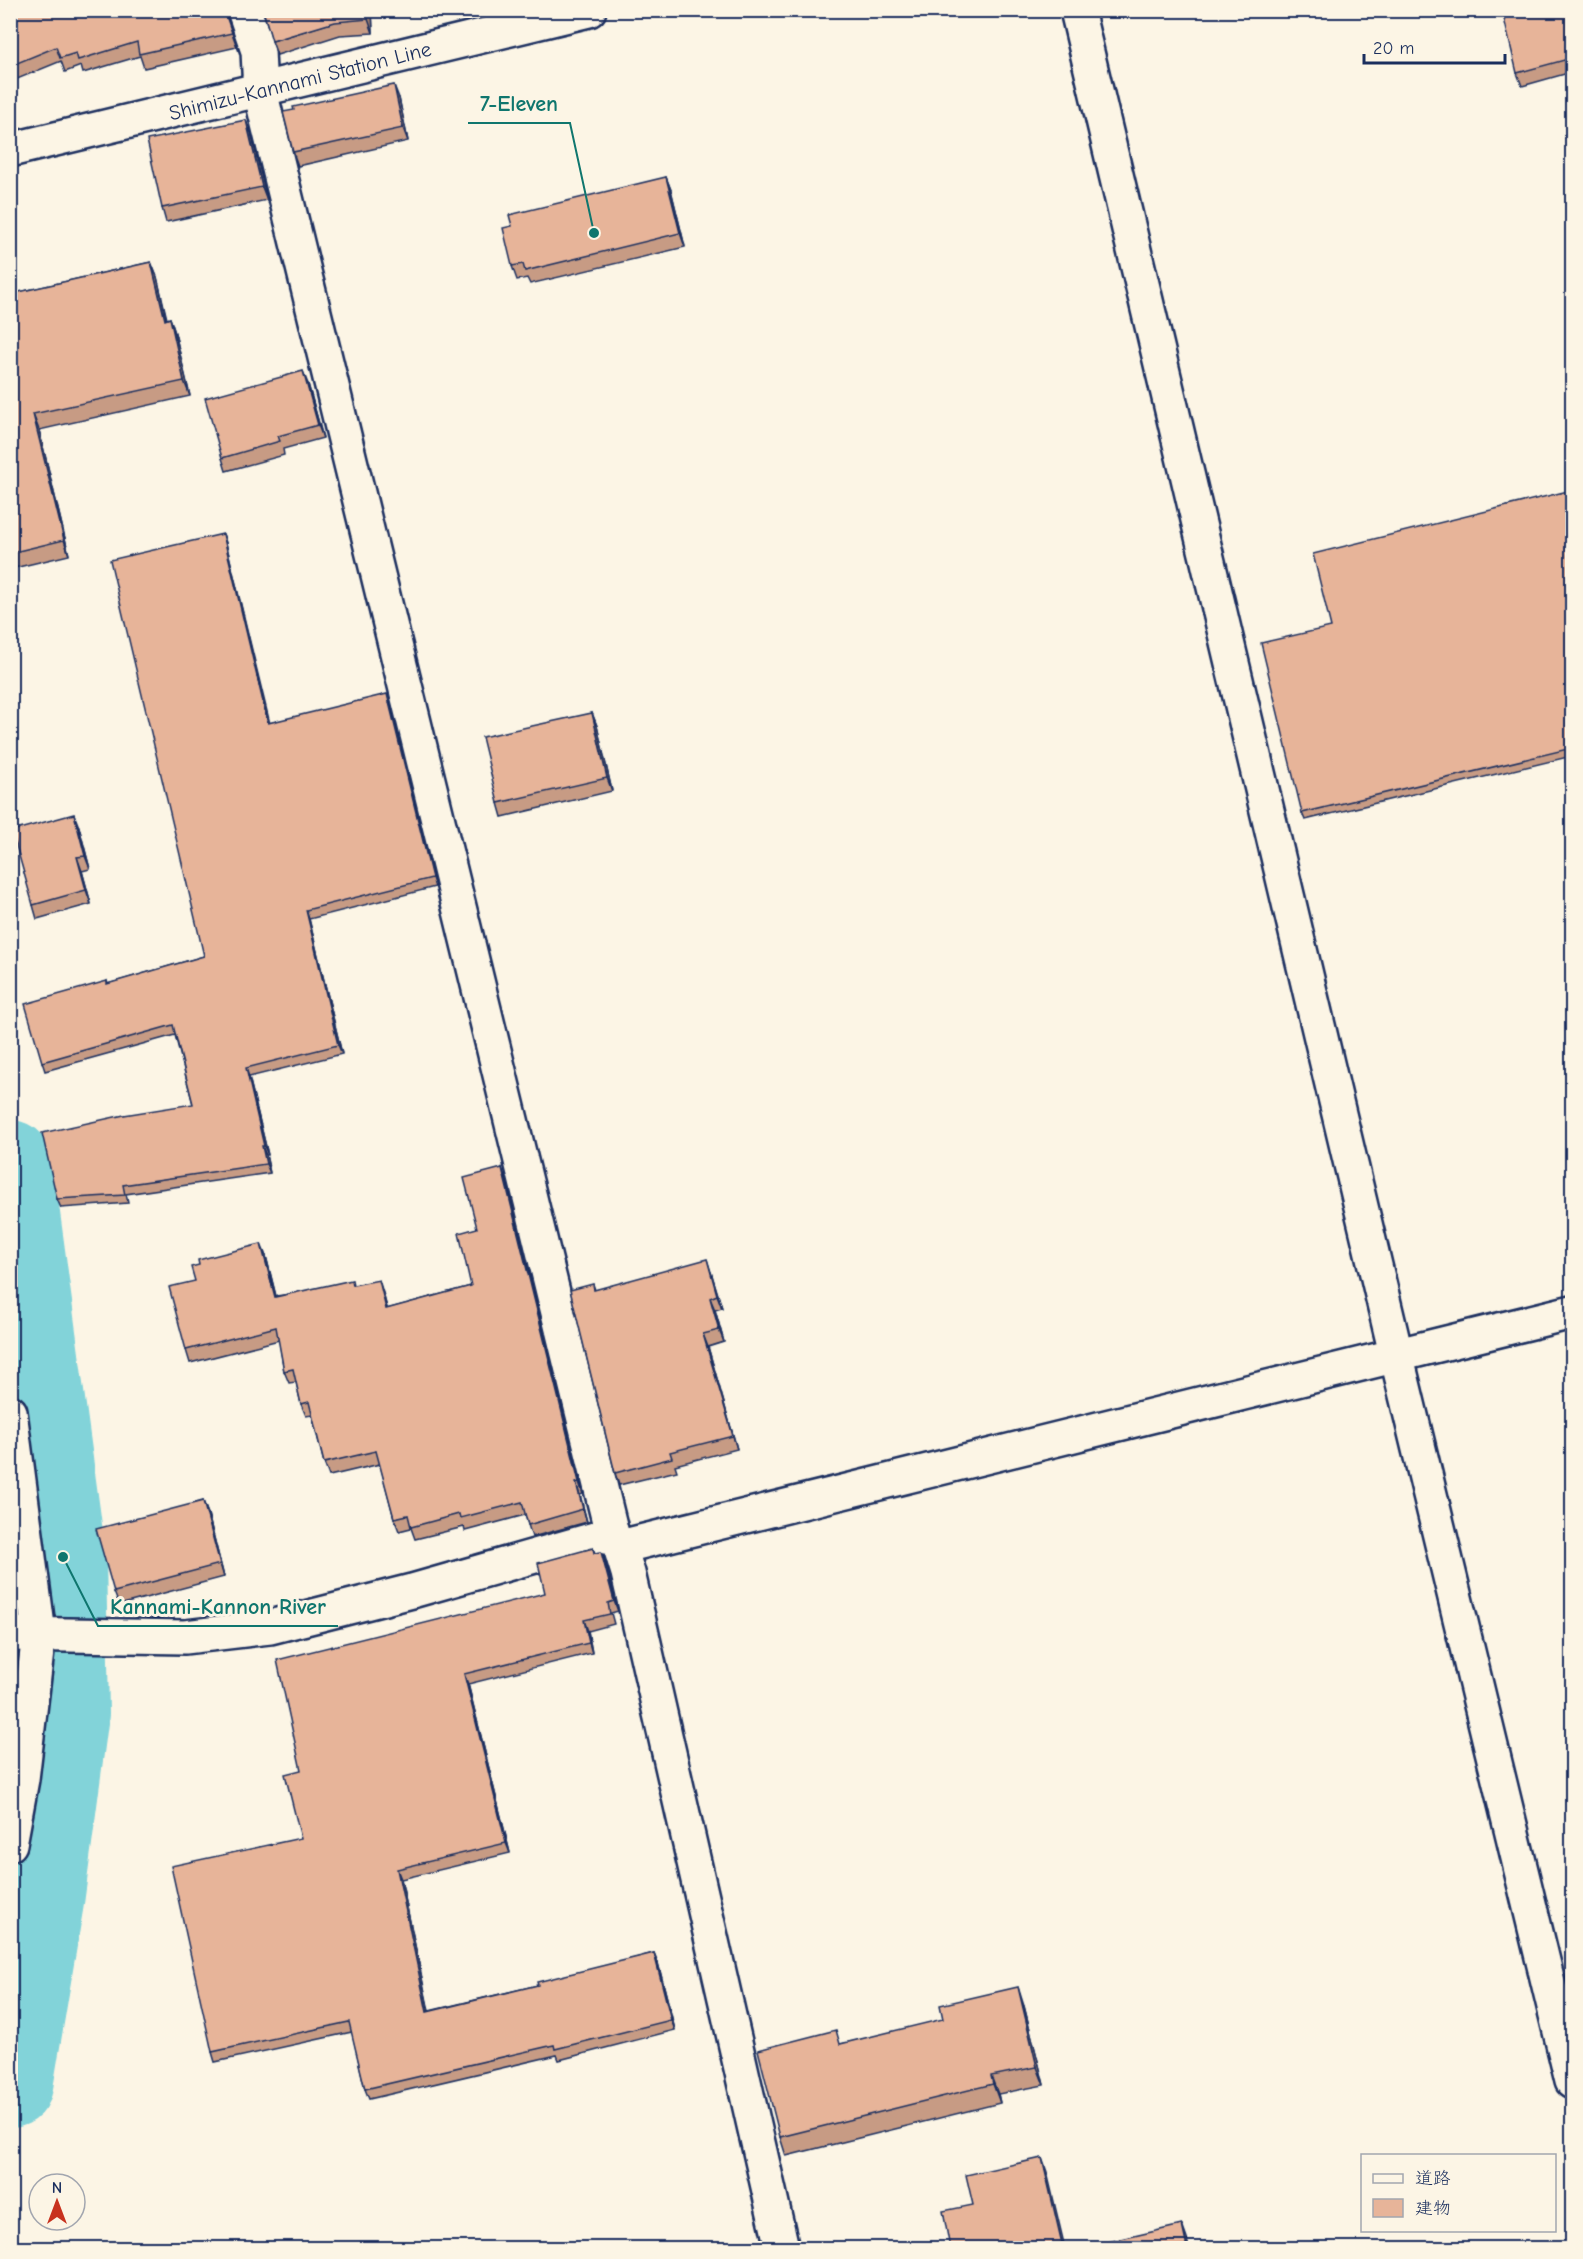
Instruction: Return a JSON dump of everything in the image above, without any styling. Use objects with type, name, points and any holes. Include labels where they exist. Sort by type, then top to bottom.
[{"type":"street","points":[[244,10],[258,51],[260,91],[616,1541],[628,1573],[782,2248]]},
{"type":"street","name":"Shimizu-Kannami Station Line","points":[[10,150],[590,10]]},
{"type":"street","points":[[1077,10],[1396,1354],[1572,2081]]},
{"type":"street","points":[[25,1634],[185,1637],[270,1627],[616,1541],[1572,1312]]},
{"type":"street","points":[[10,1412],[25,1634],[22,1779],[10,1844]]},
{"type":"building","points":[[10,10],[224,10],[232,33],[139,54],[137,42],[78,60],[76,53],[60,58],[56,47],[10,66]]},
{"type":"building","points":[[263,10],[368,10],[368,19],[335,22],[272,41]]},
{"type":"building","points":[[1502,10],[1572,10],[1572,58],[1517,73]]},
{"type":"building","points":[[394,85],[403,128],[293,152],[283,112],[294,110],[293,107]]},
{"type":"building","points":[[246,120],[262,187],[162,208],[147,140]]},
{"type":"building","points":[[666,177],[680,233],[525,271],[523,264],[512,266],[503,228],[512,226],[509,215]]},
{"type":"building","points":[[151,262],[165,320],[170,318],[184,381],[33,414],[64,540],[10,553],[10,294]]},
{"type":"building","points":[[303,371],[318,425],[278,436],[280,441],[222,458],[205,398]]},
{"type":"building","points":[[1572,490],[1572,748],[1302,813],[1261,643],[1331,627],[1313,554]]},
{"type":"building","points":[[223,534],[268,723],[387,694],[432,878],[306,910],[338,1045],[246,1068],[266,1164],[123,1185],[125,1195],[57,1199],[42,1133],[124,1115],[193,1104],[173,1025],[42,1062],[25,1004],[107,981],[107,984],[204,956],[110,560]]},
{"type":"building","points":[[592,713],[607,778],[498,803],[482,737]]},
{"type":"building","points":[[74,814],[85,856],[77,857],[86,890],[33,905],[12,831]]},
{"type":"building","points":[[502,1168],[579,1482],[576,1483],[583,1509],[528,1525],[522,1502],[460,1518],[459,1514],[411,1527],[408,1515],[394,1518],[376,1451],[324,1463],[309,1402],[301,1404],[293,1369],[284,1371],[276,1327],[186,1350],[169,1287],[195,1281],[191,1267],[199,1265],[198,1260],[261,1244],[275,1297],[352,1280],[353,1285],[379,1280],[386,1309],[471,1286],[459,1233],[477,1228],[464,1178]]},
{"type":"building","points":[[707,1259],[717,1295],[710,1298],[719,1330],[703,1334],[733,1436],[670,1452],[672,1458],[615,1473],[570,1290],[593,1284],[594,1290]]},
{"type":"building","points":[[203,1501],[220,1564],[114,1592],[96,1529]]},
{"type":"building","points":[[593,1548],[594,1553],[601,1552],[614,1601],[608,1603],[610,1614],[584,1620],[589,1643],[464,1674],[506,1843],[397,1869],[427,2012],[654,1953],[671,2020],[555,2049],[554,2045],[365,2089],[349,2022],[212,2052],[171,1866],[301,1838],[285,1774],[301,1770],[277,1660],[545,1593],[538,1563]]},
{"type":"building","points":[[1018,1987],[1037,2067],[991,2076],[993,2084],[780,2137],[758,2050],[836,2030],[840,2044],[943,2019],[940,2005]]},
{"type":"building","points":[[1042,2158],[1063,2248],[950,2248],[943,2211],[973,2205],[966,2175]]},
{"type":"building","points":[[1182,2225],[1187,2248],[1082,2248]]},
{"type":"waterway","points":[[10,1163],[63,1557],[66,1713],[41,1901],[10,2085]]},
{"type":"place","name":"7-Eleven","points":[[594,233]]},
{"type":"place","name":"Kannami-Kannon River","points":[[63,1557]]}]
